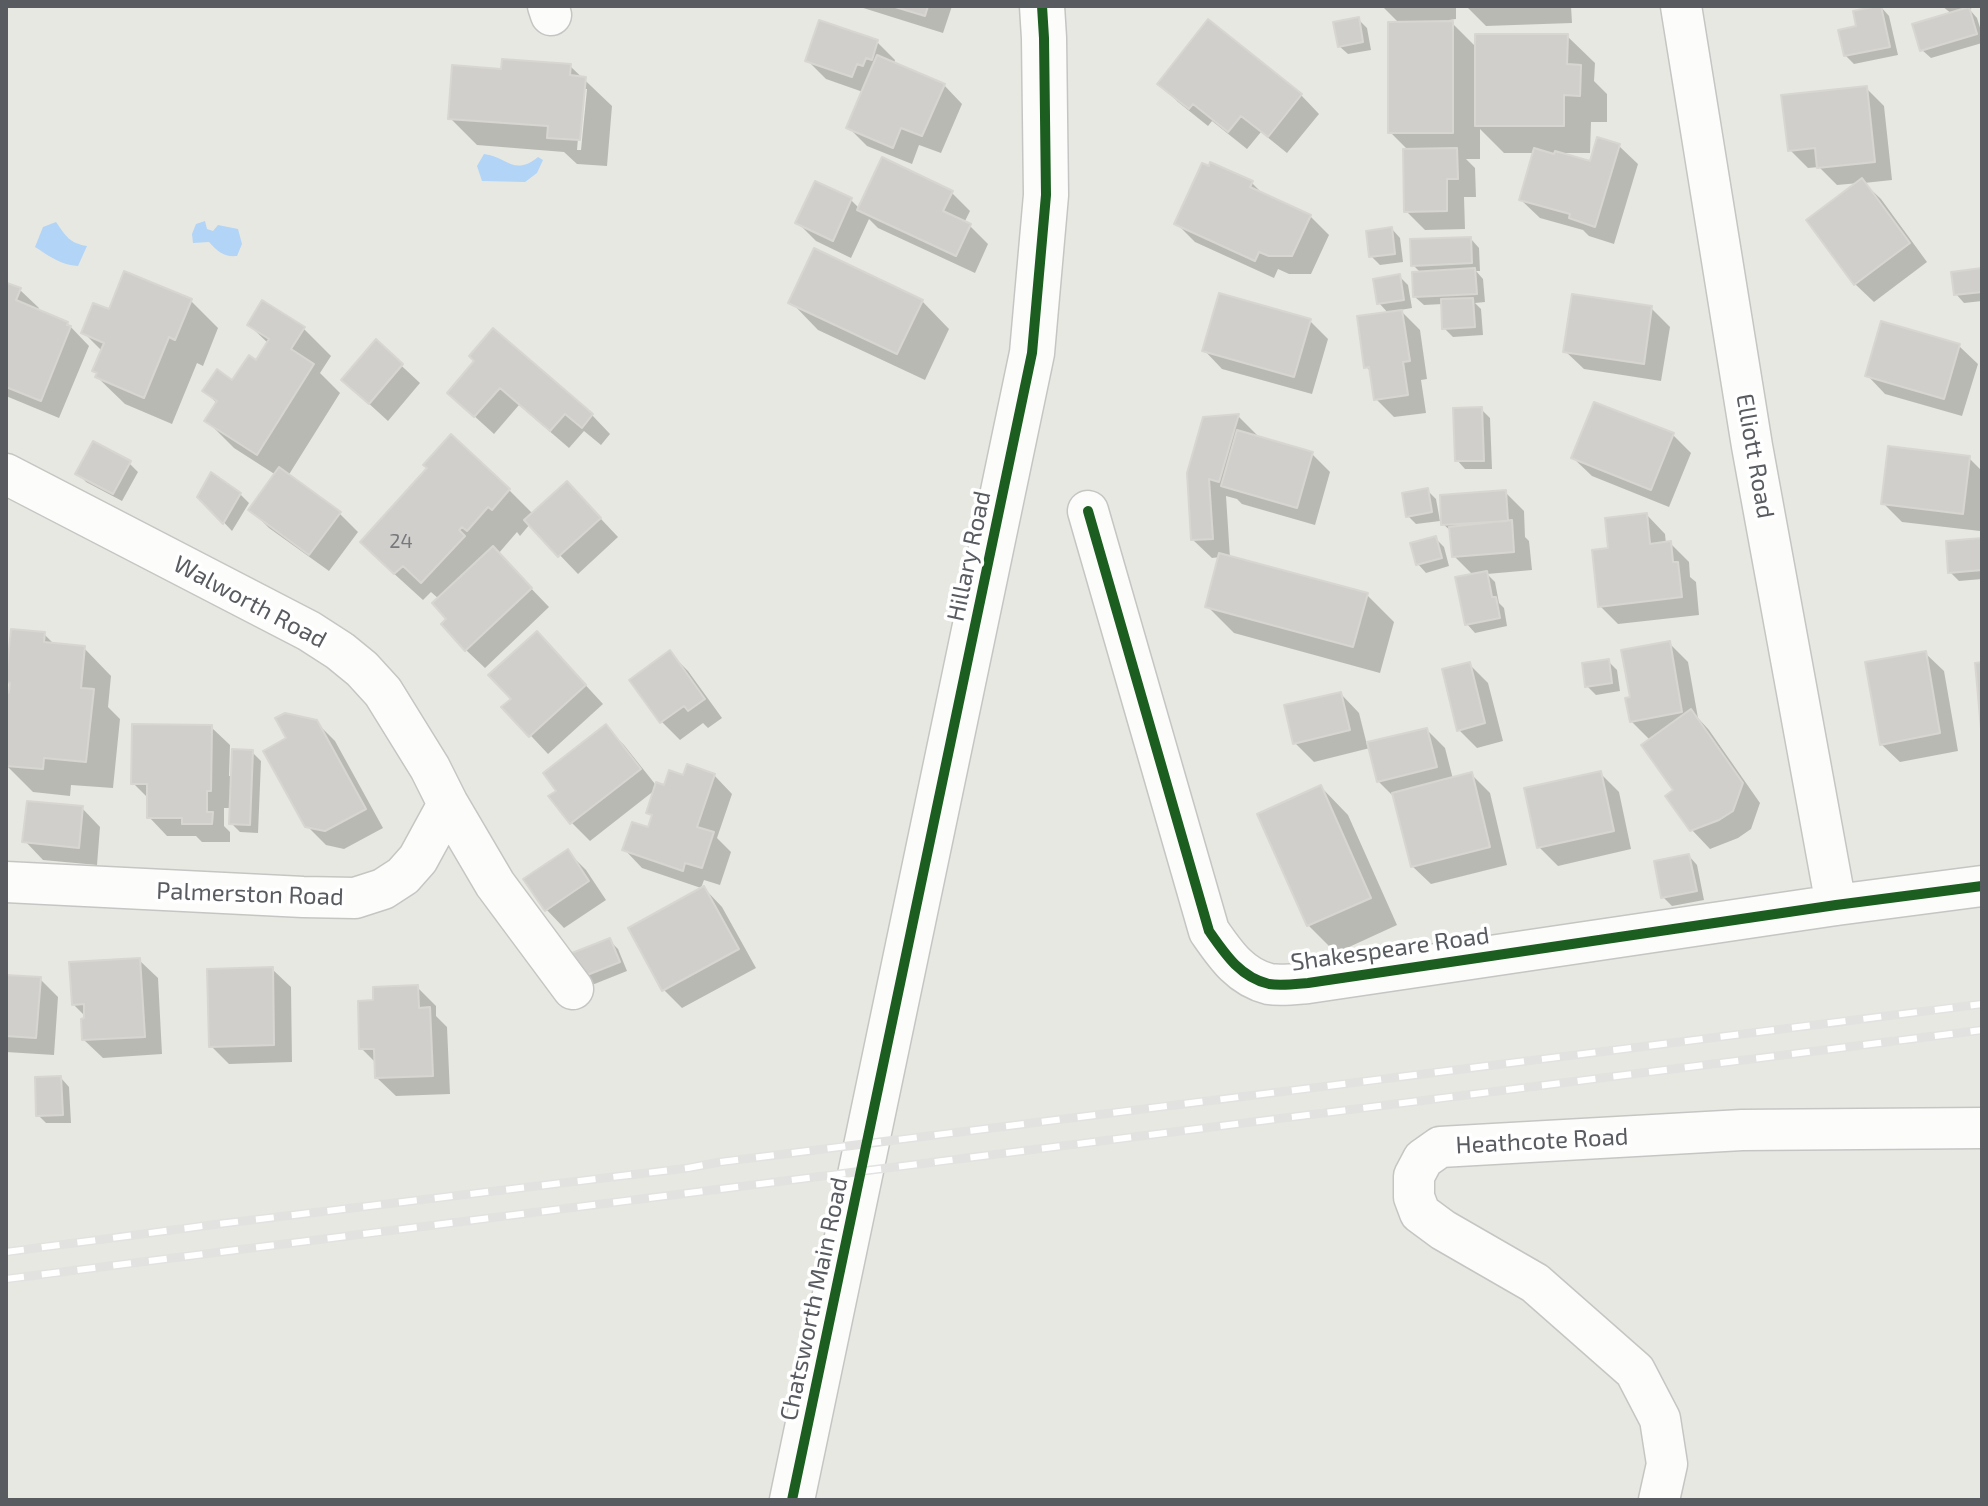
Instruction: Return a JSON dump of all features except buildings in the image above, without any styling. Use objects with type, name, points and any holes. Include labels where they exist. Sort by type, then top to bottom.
[{"type":"street","name":"Hillary Road","points":[[875,1107],[1032,353],[1046,195],[1042,6]]},
{"type":"street","name":"Elliott Road","points":[[1681,6],[1752,446],[1836,905]]},
{"type":"street","name":"Walworth Road","points":[[6,474],[309,631],[362,669],[383,692],[495,884],[573,989]]},
{"type":"street","name":"Shakespeare Road","points":[[1088,511],[1209,931],[1227,957],[1247,975],[1271,984],[1308,983],[1982,886]]},
{"type":"street","name":"Palmerston Road","points":[[6,882],[355,898],[383,889],[403,876],[418,859],[448,804]]},
{"type":"street","name":"Chatsworth Main Road","points":[[792,1500],[875,1107]]},
{"type":"street","name":"Heathcote Road","points":[[1659,1500],[1667,1464],[1660,1419],[1635,1371],[1535,1283],[1443,1230],[1420,1213],[1414,1197],[1414,1176],[1423,1159],[1440,1147],[1742,1130],[1982,1128]]},
{"type":"water","points":[[484,154],[516,165],[530,163],[538,157],[543,160],[537,173],[525,182],[482,181],[477,166]]},
{"type":"water","points":[[205,221],[207,229],[213,231],[218,225],[238,229],[242,244],[237,256],[222,253],[209,242],[193,243],[196,224]]},
{"type":"water","points":[[56,222],[72,241],[87,246],[78,266],[61,262],[35,247],[43,227]]},
{"type":"railway","points":[[6,1252],[1982,1004]]},
{"type":"railway","points":[[6,1279],[1982,1030]]},
{"type":"cycle path","points":[[792,1500],[1032,353],[1046,195],[1042,6]]},
{"type":"cycle path","points":[[1088,511],[1209,931],[1234,964],[1259,981],[1278,985],[1308,983],[1982,886]]}]
